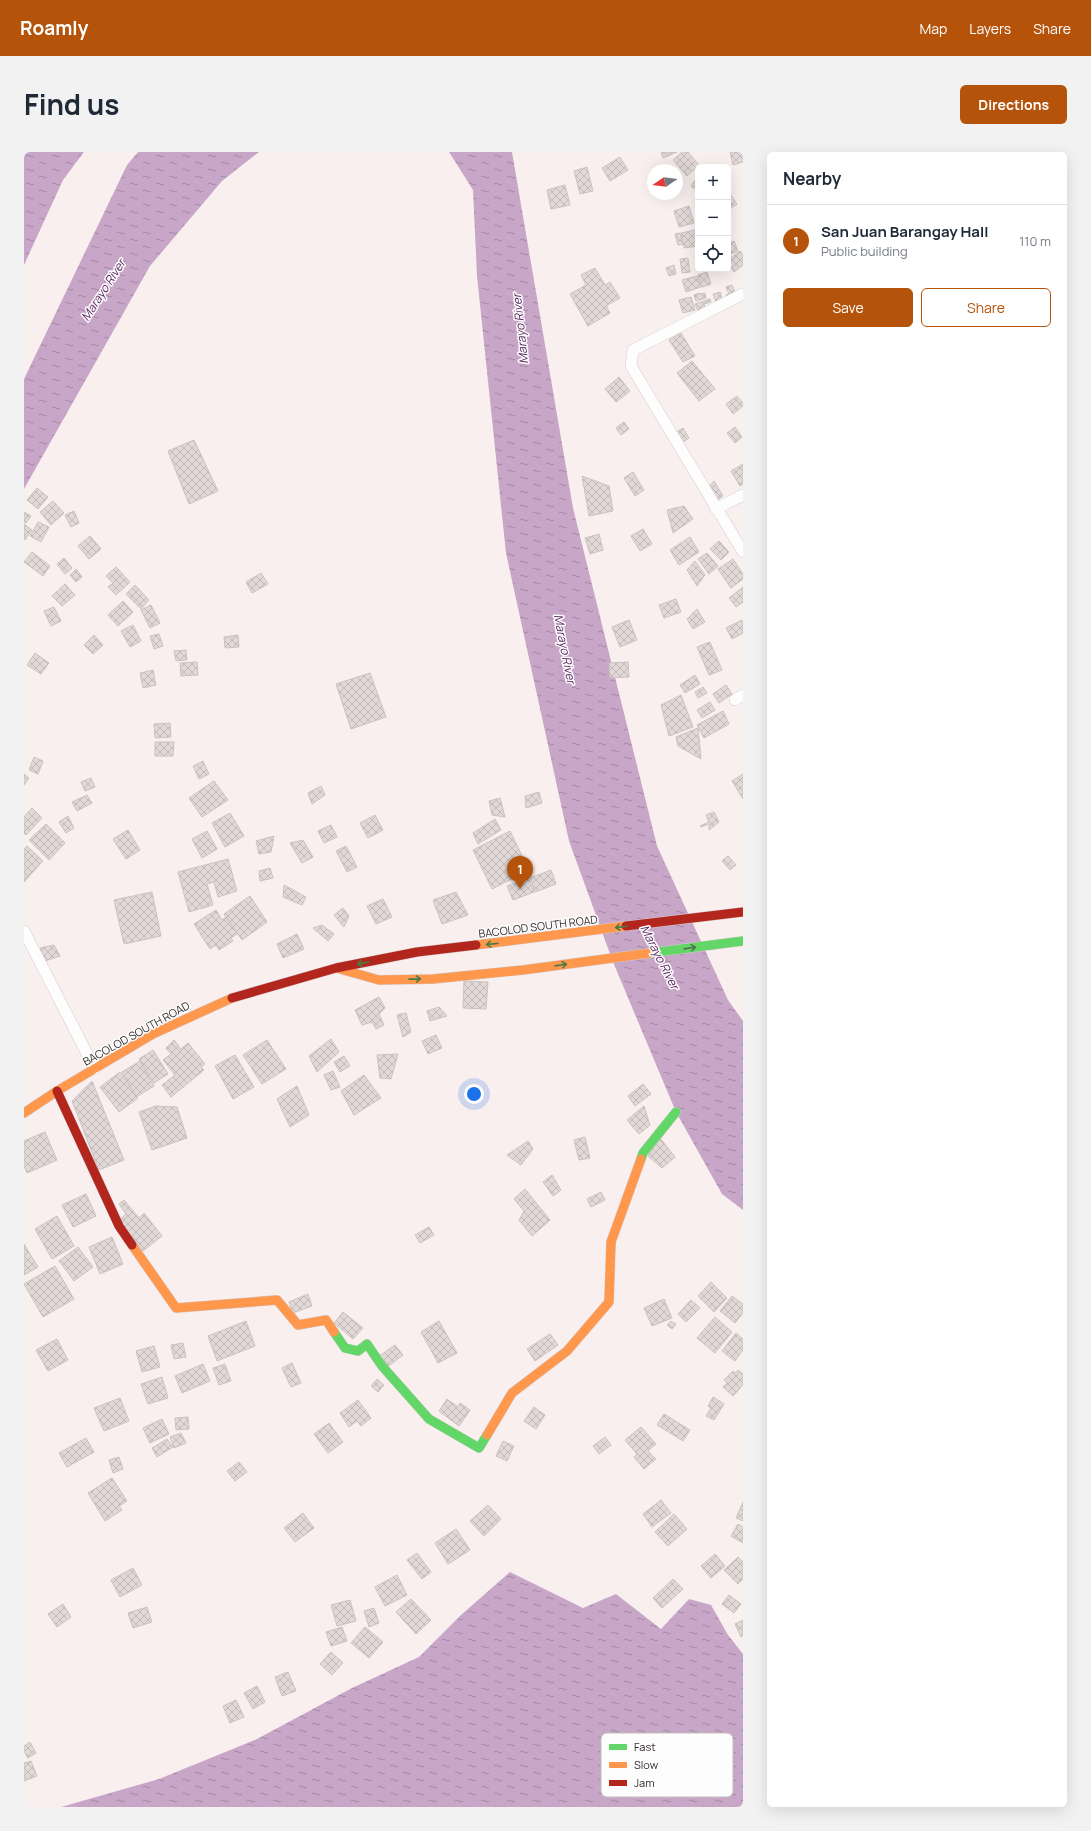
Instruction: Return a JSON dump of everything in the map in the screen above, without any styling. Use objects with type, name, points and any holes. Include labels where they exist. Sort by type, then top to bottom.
[{"type":"main road","name":"BACOLOD SOUTH ROAD","points":[[24,1113],[57,1091],[154,1034],[192,1015],[232,998],[336,968],[417,952],[743,912]]},
{"type":"main road","points":[[336,968],[379,980],[433,979],[523,970],[743,941]]},
{"type":"main road","points":[[57,1091],[119,1226],[176,1308],[278,1300],[298,1325],[326,1320],[345,1348],[358,1352],[367,1344],[382,1366],[429,1419],[479,1448],[512,1393],[567,1351],[608,1302],[611,1242],[621,1212],[643,1153],[676,1112]]},
{"type":"street","points":[[743,294],[633,350],[632,366],[743,552]]},
{"type":"street","points":[[716,509],[743,495]]},
{"type":"street","points":[[24,931],[95,1069]]},
{"type":"water","points":[[24,152],[84,152],[63,180],[24,265]]},
{"type":"water","name":"Marayo River","points":[[138,152],[259,152],[222,181],[150,266],[24,489],[24,379],[127,165]]},
{"type":"water","name":"Marayo River","points":[[449,152],[512,152],[573,508],[657,846],[728,1000],[743,1021],[743,1210],[722,1194],[676,1112],[613,962],[569,841],[506,553],[477,276],[473,190]]},
{"type":"water","points":[[510,1572],[583,1608],[616,1594],[661,1629],[689,1599],[711,1605],[728,1635],[743,1654],[743,1807],[61,1807],[159,1779],[257,1739],[352,1688],[419,1657],[461,1615]]},
{"type":"building","points":[[661,152],[677,152],[663,158]]},
{"type":"building","points":[[682,152],[688,152],[698,164],[695,164],[695,169],[687,176],[683,171],[683,164],[676,164],[673,160]]},
{"type":"building","points":[[730,152],[743,152],[743,162],[733,165]]},
{"type":"building","points":[[620,157],[628,170],[610,181],[602,168]]},
{"type":"building","points":[[587,167],[593,191],[580,194],[574,171]]},
{"type":"building","points":[[695,180],[695,189],[691,186]]},
{"type":"building","points":[[565,185],[570,205],[551,209],[547,190]]},
{"type":"building","points":[[731,195],[737,204],[731,208]]},
{"type":"building","points":[[689,206],[694,223],[679,227],[674,211]]},
{"type":"building","points":[[695,230],[695,246],[684,248],[681,233]]},
{"type":"building","points":[[680,233],[683,244],[678,245],[675,234]]},
{"type":"building","points":[[734,241],[738,251],[731,254],[731,242]]},
{"type":"building","points":[[740,251],[743,255],[743,265],[734,272],[731,268],[731,258]]},
{"type":"building","points":[[688,258],[690,272],[682,273],[680,259]]},
{"type":"building","points":[[674,265],[676,274],[669,276],[666,268]]},
{"type":"building","points":[[595,268],[605,285],[610,282],[620,298],[606,306],[610,313],[588,326],[570,294],[586,285],[581,275]]},
{"type":"building","points":[[707,272],[711,284],[702,287],[698,275]]},
{"type":"building","points":[[697,276],[701,287],[686,292],[682,280]]},
{"type":"building","points":[[732,285],[736,294],[727,297],[726,295],[729,294],[726,287]]},
{"type":"building","points":[[720,292],[722,299],[716,302],[713,294]]},
{"type":"building","points":[[705,293],[706,298],[696,301],[694,295]]},
{"type":"building","points":[[691,297],[695,310],[683,313],[679,300]]},
{"type":"building","points":[[710,299],[711,302],[704,304],[705,308],[698,311],[695,304]]},
{"type":"building","points":[[681,333],[695,356],[683,362],[669,340]]},
{"type":"building","points":[[692,361],[715,389],[699,401],[677,373]]},
{"type":"building","points":[[619,377],[630,391],[616,402],[605,389]]},
{"type":"building","points":[[737,396],[743,403],[743,406],[733,414],[726,404]]},
{"type":"building","points":[[624,422],[629,429],[621,435],[616,428]]},
{"type":"building","points":[[735,427],[742,437],[735,443],[727,433]]},
{"type":"building","points":[[683,428],[689,438],[682,443],[675,433]]},
{"type":"building","points":[[194,440],[218,491],[189,504],[168,451]]},
{"type":"building","points":[[743,464],[743,484],[740,486],[731,471]]},
{"type":"building","points":[[633,472],[644,490],[635,496],[624,478]]},
{"type":"building","points":[[582,476],[609,486],[613,511],[589,516]]},
{"type":"building","points":[[714,481],[723,496],[716,501],[708,488]]},
{"type":"building","points":[[37,488],[48,497],[38,509],[27,500]]},
{"type":"building","points":[[53,501],[64,513],[51,525],[40,512]]},
{"type":"building","points":[[684,506],[693,519],[673,533],[667,510]]},
{"type":"building","points":[[74,511],[79,523],[71,527],[65,515]]},
{"type":"building","points":[[24,512],[31,516],[26,523],[24,522]]},
{"type":"building","points":[[38,522],[49,527],[41,542],[30,536]]},
{"type":"building","points":[[24,524],[32,530],[25,540],[24,539]]},
{"type":"building","points":[[643,529],[652,544],[640,551],[631,536]]},
{"type":"building","points":[[599,534],[603,550],[590,554],[585,538]]},
{"type":"building","points":[[90,536],[101,549],[89,559],[78,546]]},
{"type":"building","points":[[690,537],[699,552],[679,565],[670,550]]},
{"type":"building","points":[[719,541],[729,552],[721,560],[710,549]]},
{"type":"building","points":[[32,552],[50,566],[43,576],[24,562]]},
{"type":"building","points":[[707,553],[718,566],[709,574],[698,559]]},
{"type":"building","points":[[64,558],[72,568],[65,574],[57,564]]},
{"type":"building","points":[[733,559],[743,574],[743,579],[731,588],[718,569]]},
{"type":"building","points":[[695,561],[705,575],[697,586],[687,570]]},
{"type":"building","points":[[116,567],[130,582],[116,595],[108,587],[113,583],[106,576]]},
{"type":"building","points":[[76,569],[82,577],[76,582],[70,575]]},
{"type":"building","points":[[261,573],[268,584],[252,593],[246,582]]},
{"type":"building","points":[[65,584],[75,595],[62,606],[52,596]]},
{"type":"building","points":[[135,585],[149,600],[141,609],[126,594]]},
{"type":"building","points":[[743,587],[743,602],[736,607],[729,598]]},
{"type":"building","points":[[676,599],[681,612],[664,618],[659,605]]},
{"type":"building","points":[[123,601],[133,612],[118,626],[108,615]]},
{"type":"building","points":[[151,605],[160,623],[150,628],[141,610]]},
{"type":"building","points":[[54,607],[61,621],[51,626],[44,611]]},
{"type":"building","points":[[697,609],[705,622],[693,629],[687,619]]},
{"type":"building","points":[[629,620],[637,640],[620,647],[612,627]]},
{"type":"building","points":[[742,620],[743,633],[732,639],[726,628]]},
{"type":"building","points":[[133,625],[141,641],[130,647],[121,631]]},
{"type":"building","points":[[159,634],[163,646],[154,649],[150,636]]},
{"type":"building","points":[[94,635],[103,645],[93,654],[84,645]]},
{"type":"building","points":[[238,635],[239,647],[225,648],[224,637]]},
{"type":"building","points":[[710,642],[722,670],[709,675],[697,647]]},
{"type":"building","points":[[186,650],[187,660],[176,661],[174,651]]},
{"type":"building","points":[[35,653],[49,663],[41,674],[27,665]]},
{"type":"building","points":[[197,662],[198,675],[181,676],[180,663]]},
{"type":"building","points":[[628,662],[629,677],[610,678],[609,663]]},
{"type":"building","points":[[153,670],[156,685],[143,688],[140,673]]},
{"type":"building","points":[[370,673],[386,717],[351,729],[336,684]]},
{"type":"building","points":[[695,675],[700,684],[685,693],[680,685]]},
{"type":"building","points":[[726,685],[732,694],[719,703],[713,694]]},
{"type":"building","points":[[703,687],[707,693],[698,698],[695,692]]},
{"type":"building","points":[[681,695],[693,727],[669,736],[661,705]]},
{"type":"building","points":[[710,702],[715,710],[702,718],[697,710]]},
{"type":"building","points":[[723,711],[729,724],[704,738],[697,725]]},
{"type":"building","points":[[170,723],[171,737],[155,738],[154,724]]},
{"type":"building","points":[[698,728],[701,759],[678,746],[676,737]]},
{"type":"building","points":[[155,742],[174,742],[173,756],[155,756]]},
{"type":"building","points":[[34,757],[43,761],[38,774],[29,770]]},
{"type":"building","points":[[203,761],[209,774],[199,779],[193,766]]},
{"type":"building","points":[[24,774],[29,778],[24,785]]},
{"type":"building","points":[[743,774],[743,799],[732,781]]},
{"type":"building","points":[[91,778],[95,787],[85,791],[81,782]]},
{"type":"building","points":[[214,781],[228,800],[202,817],[189,798]]},
{"type":"building","points":[[321,786],[325,795],[312,804],[308,793]]},
{"type":"building","points":[[539,792],[542,803],[526,808],[525,796]]},
{"type":"building","points":[[87,795],[92,803],[77,811],[72,802]]},
{"type":"building","points":[[500,798],[505,817],[492,815],[489,801]]},
{"type":"building","points":[[32,808],[42,818],[26,835],[24,833],[24,817]]},
{"type":"building","points":[[714,812],[719,822],[709,830],[709,824],[701,827],[700,826],[709,822],[706,815]]},
{"type":"building","points":[[230,813],[244,836],[225,847],[212,823]]},
{"type":"building","points":[[375,815],[383,830],[368,838],[360,823]]},
{"type":"building","points":[[68,816],[74,828],[66,833],[59,822]]},
{"type":"building","points":[[495,819],[501,830],[478,844],[473,833]]},
{"type":"building","points":[[46,824],[65,843],[49,860],[29,840]]},
{"type":"building","points":[[331,825],[337,837],[324,843],[318,831]]},
{"type":"building","points":[[128,830],[140,850],[126,859],[113,839]]},
{"type":"building","points":[[207,831],[217,849],[202,858],[192,839]]},
{"type":"building","points":[[510,831],[529,870],[492,889],[473,850]]},
{"type":"building","points":[[274,836],[271,852],[259,854],[256,841]]},
{"type":"building","points":[[303,840],[313,857],[302,863],[290,843]]},
{"type":"building","points":[[27,846],[43,861],[24,882],[24,849]]},
{"type":"building","points":[[346,846],[357,867],[347,872],[336,851]]},
{"type":"building","points":[[728,856],[736,865],[730,870],[722,861]]},
{"type":"building","points":[[228,859],[237,891],[218,897],[214,882],[207,884],[213,905],[189,912],[178,872]]},
{"type":"building","points":[[270,868],[273,878],[260,881],[259,871]]},
{"type":"building","points":[[551,870],[556,884],[535,892],[530,878]]},
{"type":"building","points":[[528,878],[534,892],[513,900],[507,886]]},
{"type":"building","points":[[284,885],[306,897],[302,905],[283,897]]},
{"type":"building","points":[[152,892],[161,936],[124,944],[114,900]]},
{"type":"building","points":[[456,892],[468,915],[442,924],[433,900]]},
{"type":"building","points":[[250,896],[267,922],[242,940],[224,914]]},
{"type":"building","points":[[383,899],[392,917],[376,924],[367,906]]},
{"type":"building","points":[[343,908],[349,916],[344,927],[334,915]]},
{"type":"building","points":[[216,910],[222,920],[226,917],[237,934],[231,938],[233,941],[219,950],[216,945],[210,949],[194,924]]},
{"type":"building","points":[[322,925],[334,934],[328,941],[313,928]]},
{"type":"building","points":[[297,934],[304,949],[283,958],[277,944]]},
{"type":"building","points":[[54,945],[60,956],[45,961],[40,948]]},
{"type":"building","points":[[464,981],[488,982],[486,1009],[463,1008]]},
{"type":"building","points":[[379,997],[385,1008],[379,1014],[384,1025],[376,1029],[372,1022],[362,1025],[355,1010]]},
{"type":"building","points":[[439,1007],[447,1016],[430,1021],[427,1011]]},
{"type":"building","points":[[406,1013],[411,1032],[403,1037],[397,1015]]},
{"type":"building","points":[[436,1035],[442,1048],[428,1054],[422,1041]]},
{"type":"building","points":[[331,1039],[339,1052],[317,1072],[309,1056]]},
{"type":"building","points":[[174,1040],[181,1049],[188,1043],[205,1064],[201,1067],[204,1070],[171,1097],[162,1085],[175,1075],[163,1060],[171,1054],[166,1048]]},
{"type":"building","points":[[267,1040],[286,1069],[262,1084],[243,1055]]},
{"type":"building","points":[[153,1050],[168,1074],[154,1083],[139,1059]]},
{"type":"building","points":[[398,1054],[391,1079],[380,1078],[377,1055]]},
{"type":"building","points":[[235,1055],[254,1087],[233,1099],[215,1066]]},
{"type":"building","points":[[344,1056],[350,1066],[340,1072],[334,1062]]},
{"type":"building","points":[[140,1061],[154,1086],[136,1097],[122,1072]]},
{"type":"building","points":[[333,1071],[340,1087],[331,1090],[324,1075]]},
{"type":"building","points":[[120,1072],[138,1098],[119,1112],[100,1087]]},
{"type":"building","points":[[364,1075],[381,1098],[354,1115],[341,1091]]},
{"type":"building","points":[[92,1081],[124,1160],[99,1170],[72,1101]]},
{"type":"building","points":[[643,1084],[651,1094],[635,1106],[628,1096]]},
{"type":"building","points":[[297,1086],[309,1115],[290,1127],[277,1099]]},
{"type":"building","points":[[156,1106],[177,1107],[187,1138],[152,1150],[139,1112]]},
{"type":"building","points":[[644,1106],[650,1125],[639,1134],[627,1120]]},
{"type":"building","points":[[45,1132],[57,1160],[27,1173],[24,1166],[24,1141]]},
{"type":"building","points":[[585,1137],[590,1158],[579,1160],[574,1140]]},
{"type":"building","points":[[660,1138],[675,1157],[662,1168],[648,1156]]},
{"type":"building","points":[[528,1141],[533,1149],[521,1165],[507,1155]]},
{"type":"building","points":[[552,1175],[561,1190],[553,1196],[543,1182]]},
{"type":"building","points":[[525,1189],[550,1220],[532,1236],[519,1220],[524,1211],[514,1199]]},
{"type":"building","points":[[601,1192],[605,1200],[591,1207],[587,1199]]},
{"type":"building","points":[[86,1194],[96,1216],[73,1227],[62,1205]]},
{"type":"building","points":[[124,1200],[139,1218],[144,1213],[162,1236],[143,1251],[119,1220],[126,1214],[119,1204]]},
{"type":"building","points":[[57,1216],[74,1246],[52,1259],[35,1229]]},
{"type":"building","points":[[429,1227],[434,1235],[420,1243],[415,1235]]},
{"type":"building","points":[[112,1237],[123,1264],[100,1274],[89,1247]]},
{"type":"building","points":[[24,1244],[38,1267],[24,1275]]},
{"type":"building","points":[[78,1247],[93,1267],[74,1281],[59,1261]]},
{"type":"building","points":[[55,1266],[74,1299],[43,1317],[24,1284]]},
{"type":"building","points":[[711,1282],[727,1298],[714,1312],[698,1296]]},
{"type":"building","points":[[308,1294],[312,1306],[293,1313],[289,1302]]},
{"type":"building","points":[[732,1296],[743,1304],[743,1313],[735,1323],[720,1311]]},
{"type":"building","points":[[664,1299],[672,1318],[652,1326],[644,1308]]},
{"type":"building","points":[[691,1300],[700,1308],[686,1322],[678,1314]]},
{"type":"building","points":[[343,1312],[363,1328],[353,1339],[334,1323]]},
{"type":"building","points":[[715,1317],[732,1332],[715,1353],[697,1338]]},
{"type":"building","points":[[246,1321],[255,1346],[217,1361],[208,1336]]},
{"type":"building","points":[[439,1321],[457,1353],[438,1363],[421,1332]]},
{"type":"building","points":[[671,1321],[676,1324],[672,1329],[667,1325]]},
{"type":"building","points":[[736,1333],[743,1339],[743,1350],[735,1361],[722,1351]]},
{"type":"building","points":[[550,1334],[558,1345],[535,1361],[527,1349]]},
{"type":"building","points":[[57,1339],[68,1360],[48,1371],[36,1350]]},
{"type":"building","points":[[183,1343],[186,1357],[174,1359],[171,1345]]},
{"type":"building","points":[[395,1345],[403,1355],[386,1368],[378,1357]]},
{"type":"building","points":[[154,1346],[160,1367],[142,1372],[136,1351]]},
{"type":"building","points":[[292,1363],[301,1383],[291,1387],[282,1368]]},
{"type":"building","points":[[203,1364],[210,1381],[182,1393],[175,1376]]},
{"type":"building","points":[[225,1364],[231,1381],[219,1385],[213,1368]]},
{"type":"building","points":[[738,1370],[743,1374],[743,1385],[733,1396],[723,1387],[727,1383],[724,1380],[733,1371],[735,1373]]},
{"type":"building","points":[[162,1377],[168,1398],[148,1404],[141,1384]]},
{"type":"building","points":[[377,1379],[384,1385],[378,1392],[371,1386]]},
{"type":"building","points":[[713,1397],[724,1404],[714,1420],[706,1416],[711,1408],[708,1406]]},
{"type":"building","points":[[120,1398],[129,1421],[104,1431],[94,1408]]},
{"type":"building","points":[[447,1399],[458,1407],[460,1403],[470,1410],[459,1426],[439,1411]]},
{"type":"building","points":[[358,1400],[371,1418],[361,1426],[357,1421],[349,1427],[340,1413]]},
{"type":"building","points":[[534,1407],[545,1415],[536,1429],[524,1421]]},
{"type":"building","points":[[664,1414],[690,1430],[683,1441],[657,1425]]},
{"type":"building","points":[[188,1417],[189,1429],[176,1430],[175,1418]]},
{"type":"building","points":[[162,1419],[169,1434],[150,1443],[143,1428]]},
{"type":"building","points":[[329,1423],[343,1442],[328,1453],[314,1434]]},
{"type":"building","points":[[641,1427],[656,1444],[648,1451],[656,1459],[644,1469],[634,1457],[637,1454],[625,1440]]},
{"type":"building","points":[[181,1433],[186,1443],[174,1448],[170,1437]]},
{"type":"building","points":[[605,1437],[611,1445],[599,1454],[593,1446]]},
{"type":"building","points":[[86,1438],[94,1452],[67,1467],[59,1453]]},
{"type":"building","points":[[167,1439],[173,1447],[157,1457],[152,1448]]},
{"type":"building","points":[[503,1441],[514,1446],[507,1461],[496,1456]]},
{"type":"building","points":[[119,1457],[123,1469],[113,1473],[109,1460]]},
{"type":"building","points":[[239,1462],[247,1472],[235,1481],[227,1471]]},
{"type":"building","points":[[112,1478],[127,1501],[119,1506],[122,1510],[105,1521],[88,1493]]},
{"type":"building","points":[[661,1500],[671,1513],[652,1527],[643,1514]]},
{"type":"building","points":[[743,1502],[743,1521],[736,1518]]},
{"type":"building","points":[[488,1505],[501,1519],[484,1536],[470,1521]]},
{"type":"building","points":[[303,1513],[314,1528],[295,1542],[284,1528]]},
{"type":"building","points":[[674,1514],[687,1529],[668,1546],[655,1532]]},
{"type":"building","points":[[738,1524],[743,1527],[743,1543],[731,1536]]},
{"type":"building","points":[[456,1529],[470,1550],[448,1564],[435,1543]]},
{"type":"building","points":[[417,1553],[431,1572],[422,1579],[407,1560]]},
{"type":"building","points":[[715,1554],[725,1566],[711,1578],[701,1566]]},
{"type":"building","points":[[738,1557],[743,1562],[743,1579],[738,1584],[724,1570]]},
{"type":"building","points":[[133,1568],[142,1585],[120,1597],[111,1580]]},
{"type":"building","points":[[397,1575],[407,1595],[385,1606],[375,1587]]},
{"type":"building","points":[[673,1579],[683,1589],[662,1608],[653,1598]]},
{"type":"building","points":[[729,1595],[741,1604],[734,1613],[722,1604]]},
{"type":"building","points":[[411,1599],[431,1620],[416,1634],[396,1612]]},
{"type":"building","points":[[350,1600],[356,1621],[337,1626],[331,1605]]},
{"type":"building","points":[[63,1604],[71,1617],[57,1627],[48,1614]]},
{"type":"building","points":[[147,1607],[152,1622],[133,1628],[128,1613]]},
{"type":"building","points":[[374,1608],[379,1623],[369,1627],[364,1611]]},
{"type":"building","points":[[743,1620],[743,1636],[741,1637],[735,1624]]},
{"type":"building","points":[[342,1627],[347,1641],[331,1646],[326,1632]]},
{"type":"building","points":[[365,1627],[383,1642],[369,1658],[351,1643]]},
{"type":"building","points":[[331,1652],[343,1663],[332,1675],[320,1664]]},
{"type":"building","points":[[288,1672],[296,1691],[282,1696],[275,1677]]},
{"type":"building","points":[[257,1686],[265,1702],[253,1709],[244,1693]]},
{"type":"building","points":[[236,1700],[244,1717],[230,1723],[223,1706]]},
{"type":"building","points":[[30,1742],[36,1753],[28,1758],[24,1751],[24,1746]]},
{"type":"building","points":[[31,1761],[37,1776],[24,1781],[24,1763]]},
{"type":"traffic: fast","points":[[650,953],[743,941]]},
{"type":"traffic: fast","points":[[641,1159],[643,1153],[676,1112]]},
{"type":"traffic: fast","points":[[334,1332],[345,1348],[358,1351],[367,1344],[382,1366],[429,1419],[479,1448],[487,1435]]},
{"type":"traffic: slow","points":[[476,945],[626,926]]},
{"type":"traffic: slow","points":[[340,969],[379,980],[433,979],[523,970],[650,953]]},
{"type":"traffic: slow","points":[[24,1113],[57,1091],[153,1034],[232,998]]},
{"type":"traffic: slow","points":[[487,1435],[512,1393],[567,1351],[609,1302],[611,1242],[641,1159]]},
{"type":"traffic: slow","points":[[132,1245],[176,1308],[277,1300],[298,1325],[326,1320],[334,1332]]},
{"type":"traffic: jam","points":[[626,926],[743,912]]},
{"type":"traffic: jam","points":[[232,998],[336,968],[417,952],[476,945]]},
{"type":"traffic: jam","points":[[57,1091],[119,1226],[132,1245]]},
{"type":"place","name":"San Juan Barangay Hall","points":[[520,889]]}]
